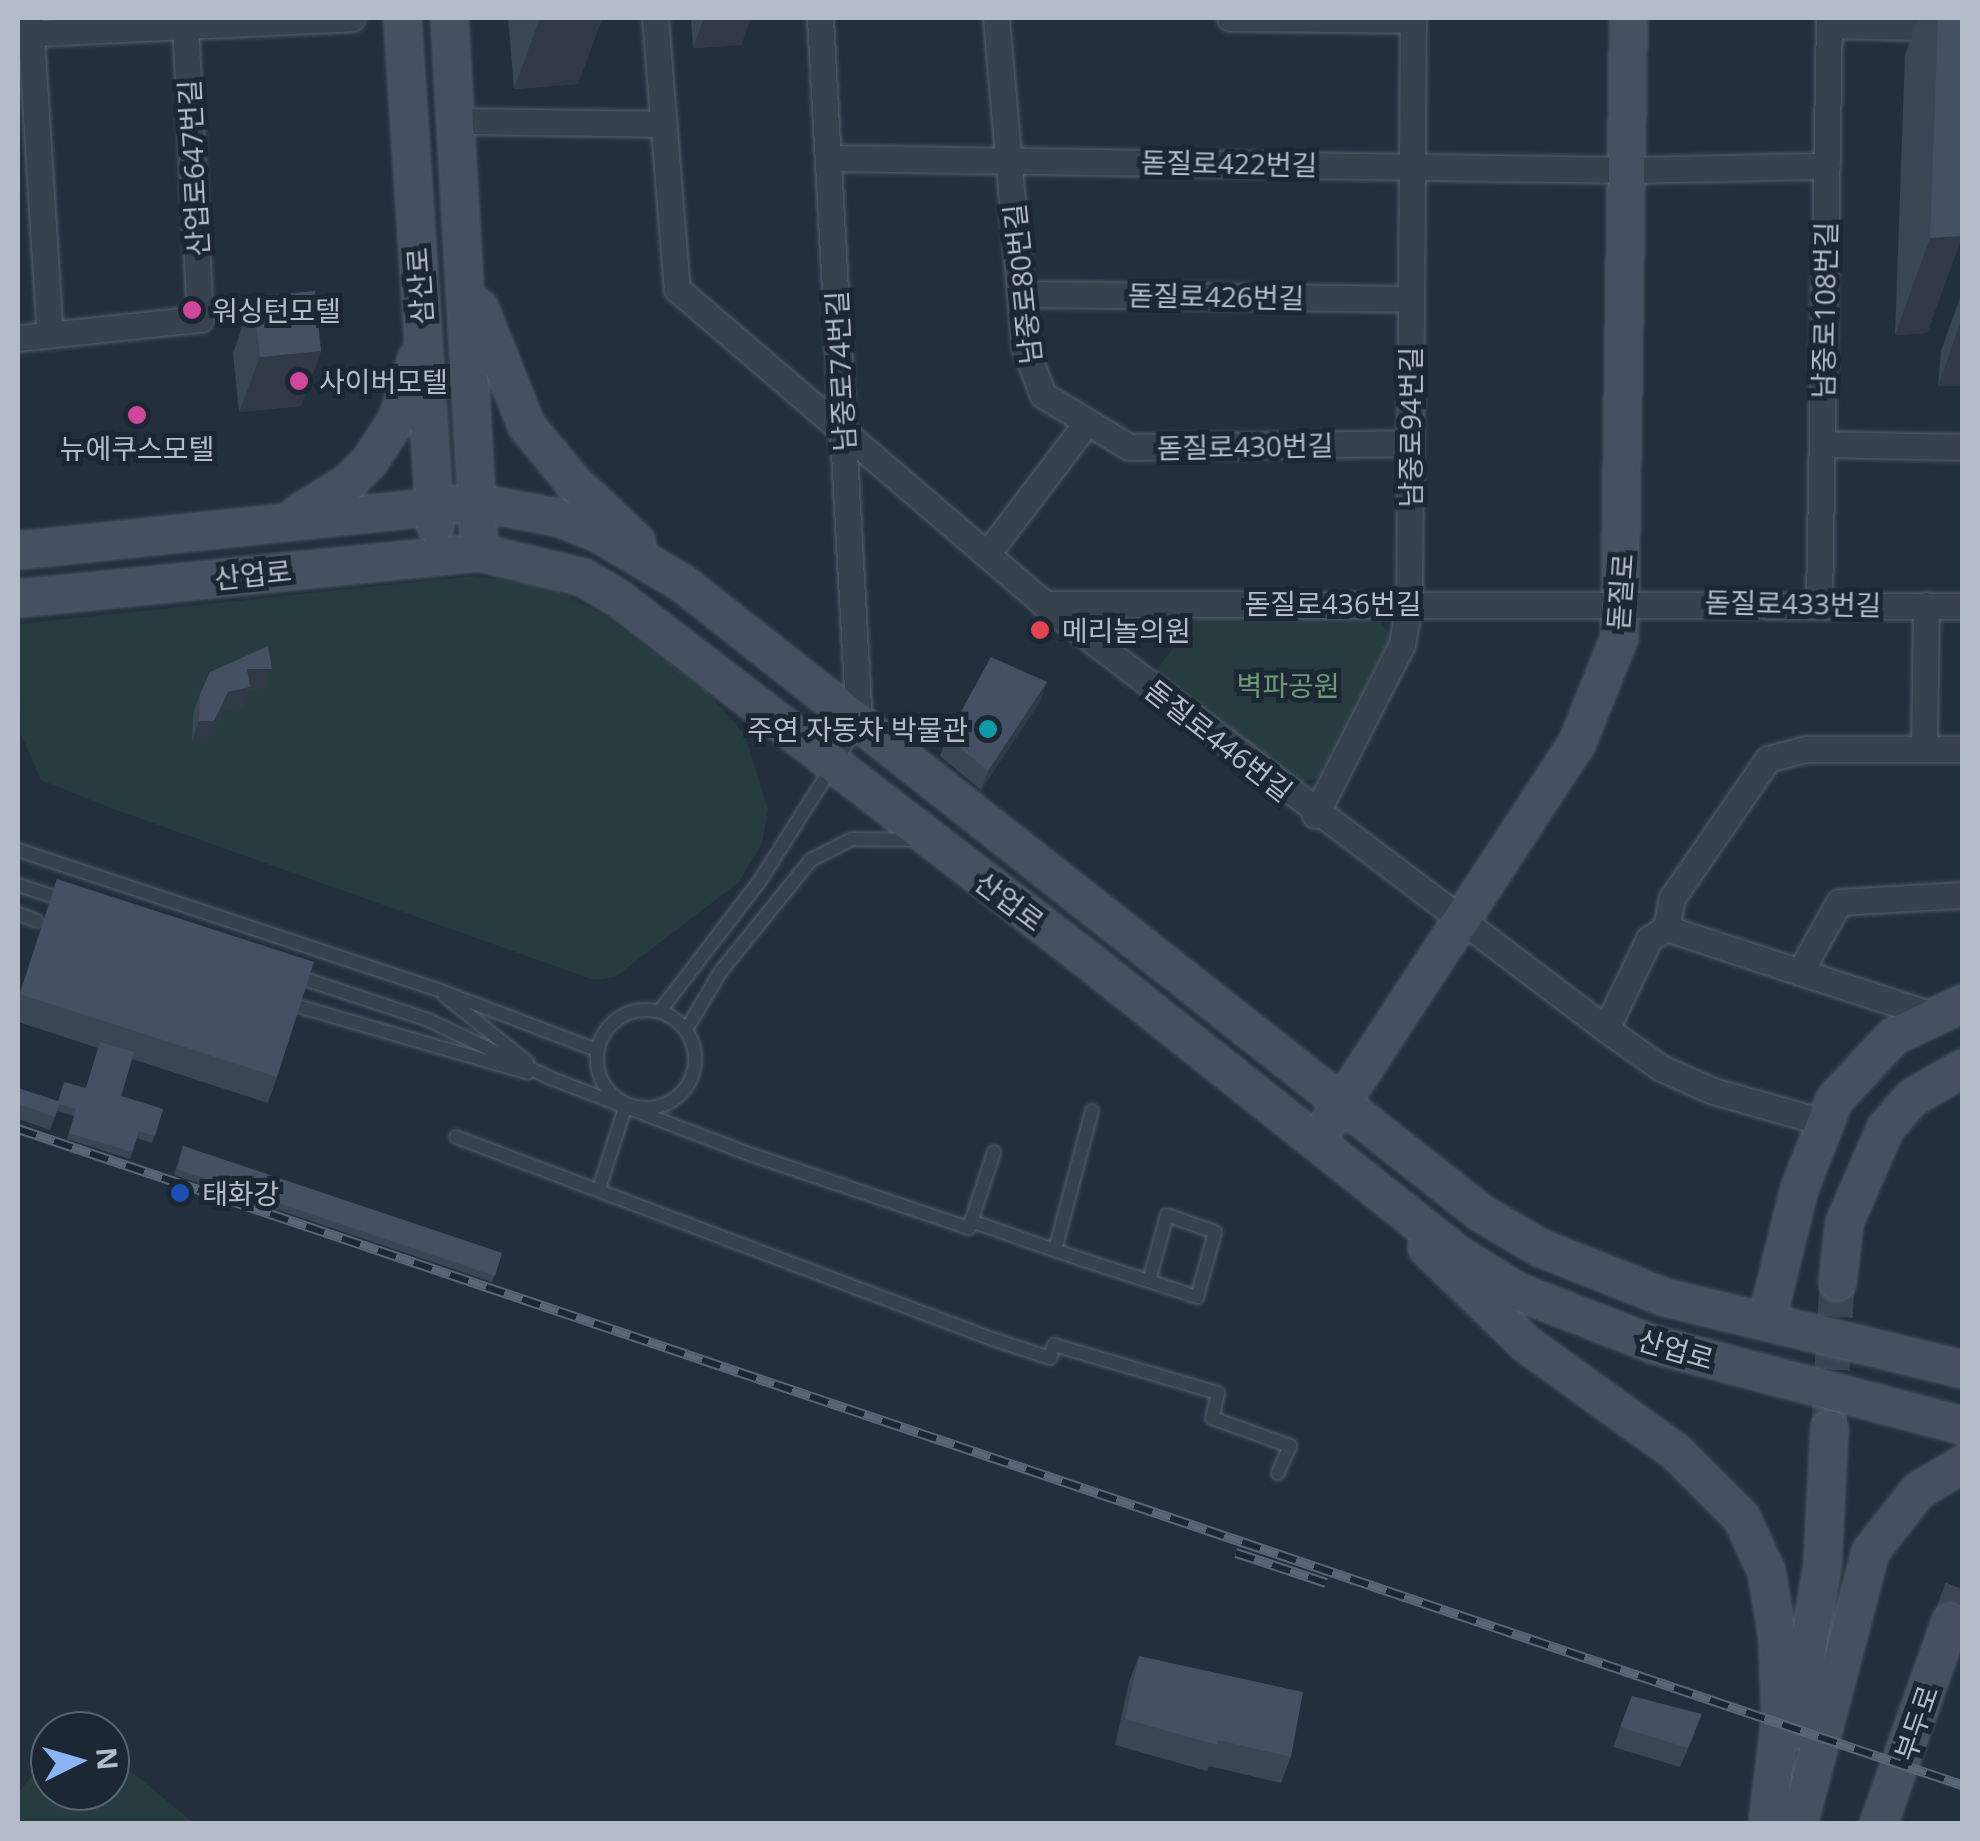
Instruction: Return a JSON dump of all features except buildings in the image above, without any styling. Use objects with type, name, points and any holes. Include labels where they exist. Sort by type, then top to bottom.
[{"type":"main road","name":"삼산로","points":[[402,18],[437,554]]},
{"type":"main road","name":"삼산로","points":[[449,18],[480,552]]},
{"type":"main road","name":"돋질로","points":[[1316,1141],[1462,926],[1576,744],[1618,637],[1622,602],[1628,18]]},
{"type":"main road","points":[[460,206],[487,338],[526,425],[572,481],[681,582]]},
{"type":"main road","points":[[274,522],[326,498],[376,451],[408,391],[422,318]]},
{"type":"main road","name":"산업로","points":[[18,550],[434,504],[476,502],[558,517],[681,582],[1481,1213],[1541,1248],[1665,1297],[1962,1369]]},
{"type":"main road","name":"산업로","points":[[18,598],[437,554],[480,552],[544,563],[618,598],[1392,1202],[1517,1291],[1579,1320],[1962,1425]]},
{"type":"main road","points":[[1766,1321],[1823,1122],[1858,1067],[1947,1009]]},
{"type":"main road","points":[[1837,1282],[1844,1222],[1885,1128],[1912,1097],[1962,1068]]},
{"type":"main road","points":[[1392,1202],[1478,1302],[1699,1471],[1741,1517],[1766,1571],[1777,1638],[1780,1718],[1768,1824]]},
{"type":"main road","points":[[1854,1342],[1962,1348]]},
{"type":"main road","points":[[1768,1824],[1814,1628],[1829,1428]]},
{"type":"main road","points":[[1798,1824],[1870,1551],[1918,1490],[1962,1464]]},
{"type":"main road","name":"부두로","points":[[1878,1824],[1950,1622]]},
{"type":"street","points":[[18,338],[50,334],[26,28],[352,18]]},
{"type":"street","name":"돋질로446번길","points":[[655,18],[677,289],[1044,604],[1462,926],[1661,1068],[1713,1092],[1823,1122]]},
{"type":"street","name":"남중로74번길","points":[[820,18],[859,724]]},
{"type":"street","name":"남중로80번길","points":[[996,18],[1031,376],[1044,395],[1085,426]]},
{"type":"street","points":[[1230,18],[1413,18]]},
{"type":"street","name":"남중로94번길","points":[[1315,815],[1402,644],[1409,604],[1413,18]]},
{"type":"street","name":"산업로647번길","points":[[50,334],[200,320],[186,21]]},
{"type":"street","points":[[1829,21],[1962,28]]},
{"type":"street","name":"남중로108번길","points":[[1819,602],[1829,21]]},
{"type":"street","points":[[456,121],[662,124]]},
{"type":"street","name":"돋질로422번길","points":[[830,158],[1628,170],[1827,166]]},
{"type":"street","name":"돋질로426번길","points":[[1020,294],[1411,300]]},
{"type":"street","points":[[987,554],[1085,426]]},
{"type":"street","name":"돋질로430번길","points":[[1085,426],[1129,448],[1410,443]]},
{"type":"street","points":[[1822,444],[1962,447]]},
{"type":"street","name":"돋질로433번길","points":[[1622,602],[1962,606]]},
{"type":"street","name":"돋질로436번길","points":[[1044,604],[1622,602]]},
{"type":"street","points":[[1924,748],[1926,605]]},
{"type":"street","points":[[1606,1029],[1649,939],[1666,928],[1672,898],[1768,759],[1806,750],[1962,749]]},
{"type":"street","points":[[1800,972],[1839,902],[1962,895]]},
{"type":"street","points":[[1666,928],[1800,972],[1947,1009]]},
{"type":"lane","points":[[660,1011],[759,882],[859,724]]},
{"type":"lane","points":[[686,1030],[705,992],[811,860],[830,847],[876,836],[933,844]]},
{"type":"lane","points":[[18,850],[436,988],[597,1050]]},
{"type":"lane","points":[[18,885],[86,907]]},
{"type":"lane","points":[[18,914],[37,922]]},
{"type":"lane","points":[[275,970],[426,1020],[550,1078],[969,1228],[994,1152]]},
{"type":"lane","points":[[436,988],[550,1078]]},
{"type":"lane","points":[[301,1007],[477,1063],[550,1078]]},
{"type":"lane","points":[[643,1009],[660,1011],[686,1030],[696,1060],[685,1090],[658,1108],[626,1105],[602,1083],[597,1050],[613,1022],[643,1009]]},
{"type":"lane","points":[[599,1189],[626,1105]]},
{"type":"lane","points":[[1055,1250],[1092,1111]]},
{"type":"lane","points":[[456,1137],[995,1340],[1050,1358],[1054,1345],[1218,1393],[1212,1418],[1290,1446],[1278,1474]]},
{"type":"lane","points":[[971,1221],[1150,1282],[1198,1297],[1214,1232],[1167,1214],[1150,1282]]},
{"type":"green space","points":[[473,576],[544,585],[604,615],[706,691],[745,735],[768,810],[762,843],[739,882],[615,977],[594,980],[41,780],[21,734],[18,624]]},
{"type":"green space","name":"벽파공원","points":[[1198,617],[1379,620],[1391,636],[1317,778],[1302,783],[1155,671]]},
{"type":"green space","points":[[130,1770],[194,1823],[18,1823],[18,1794],[30,1778],[30,1811],[130,1811]]},
{"type":"tunnel","points":[[1829,1422],[1837,1282]]},
{"type":"tunnel","points":[[1950,1621],[1962,1588]]},
{"type":"railway","points":[[18,1129],[1962,1785]]},
{"type":"railway","points":[[1236,1553],[1326,1583]]},
{"type":"place","name":"워싱턴모텔","points":[[192,310]]},
{"type":"place","name":"사이버모텔","points":[[299,381]]},
{"type":"place","name":"뉴에쿠스모텔","points":[[137,415]]},
{"type":"place","name":"메리놀의원","points":[[1040,630]]},
{"type":"place","name":"주연 자동차 박물관","points":[[988,729]]},
{"type":"place","name":"태화강","points":[[180,1193]]}]
